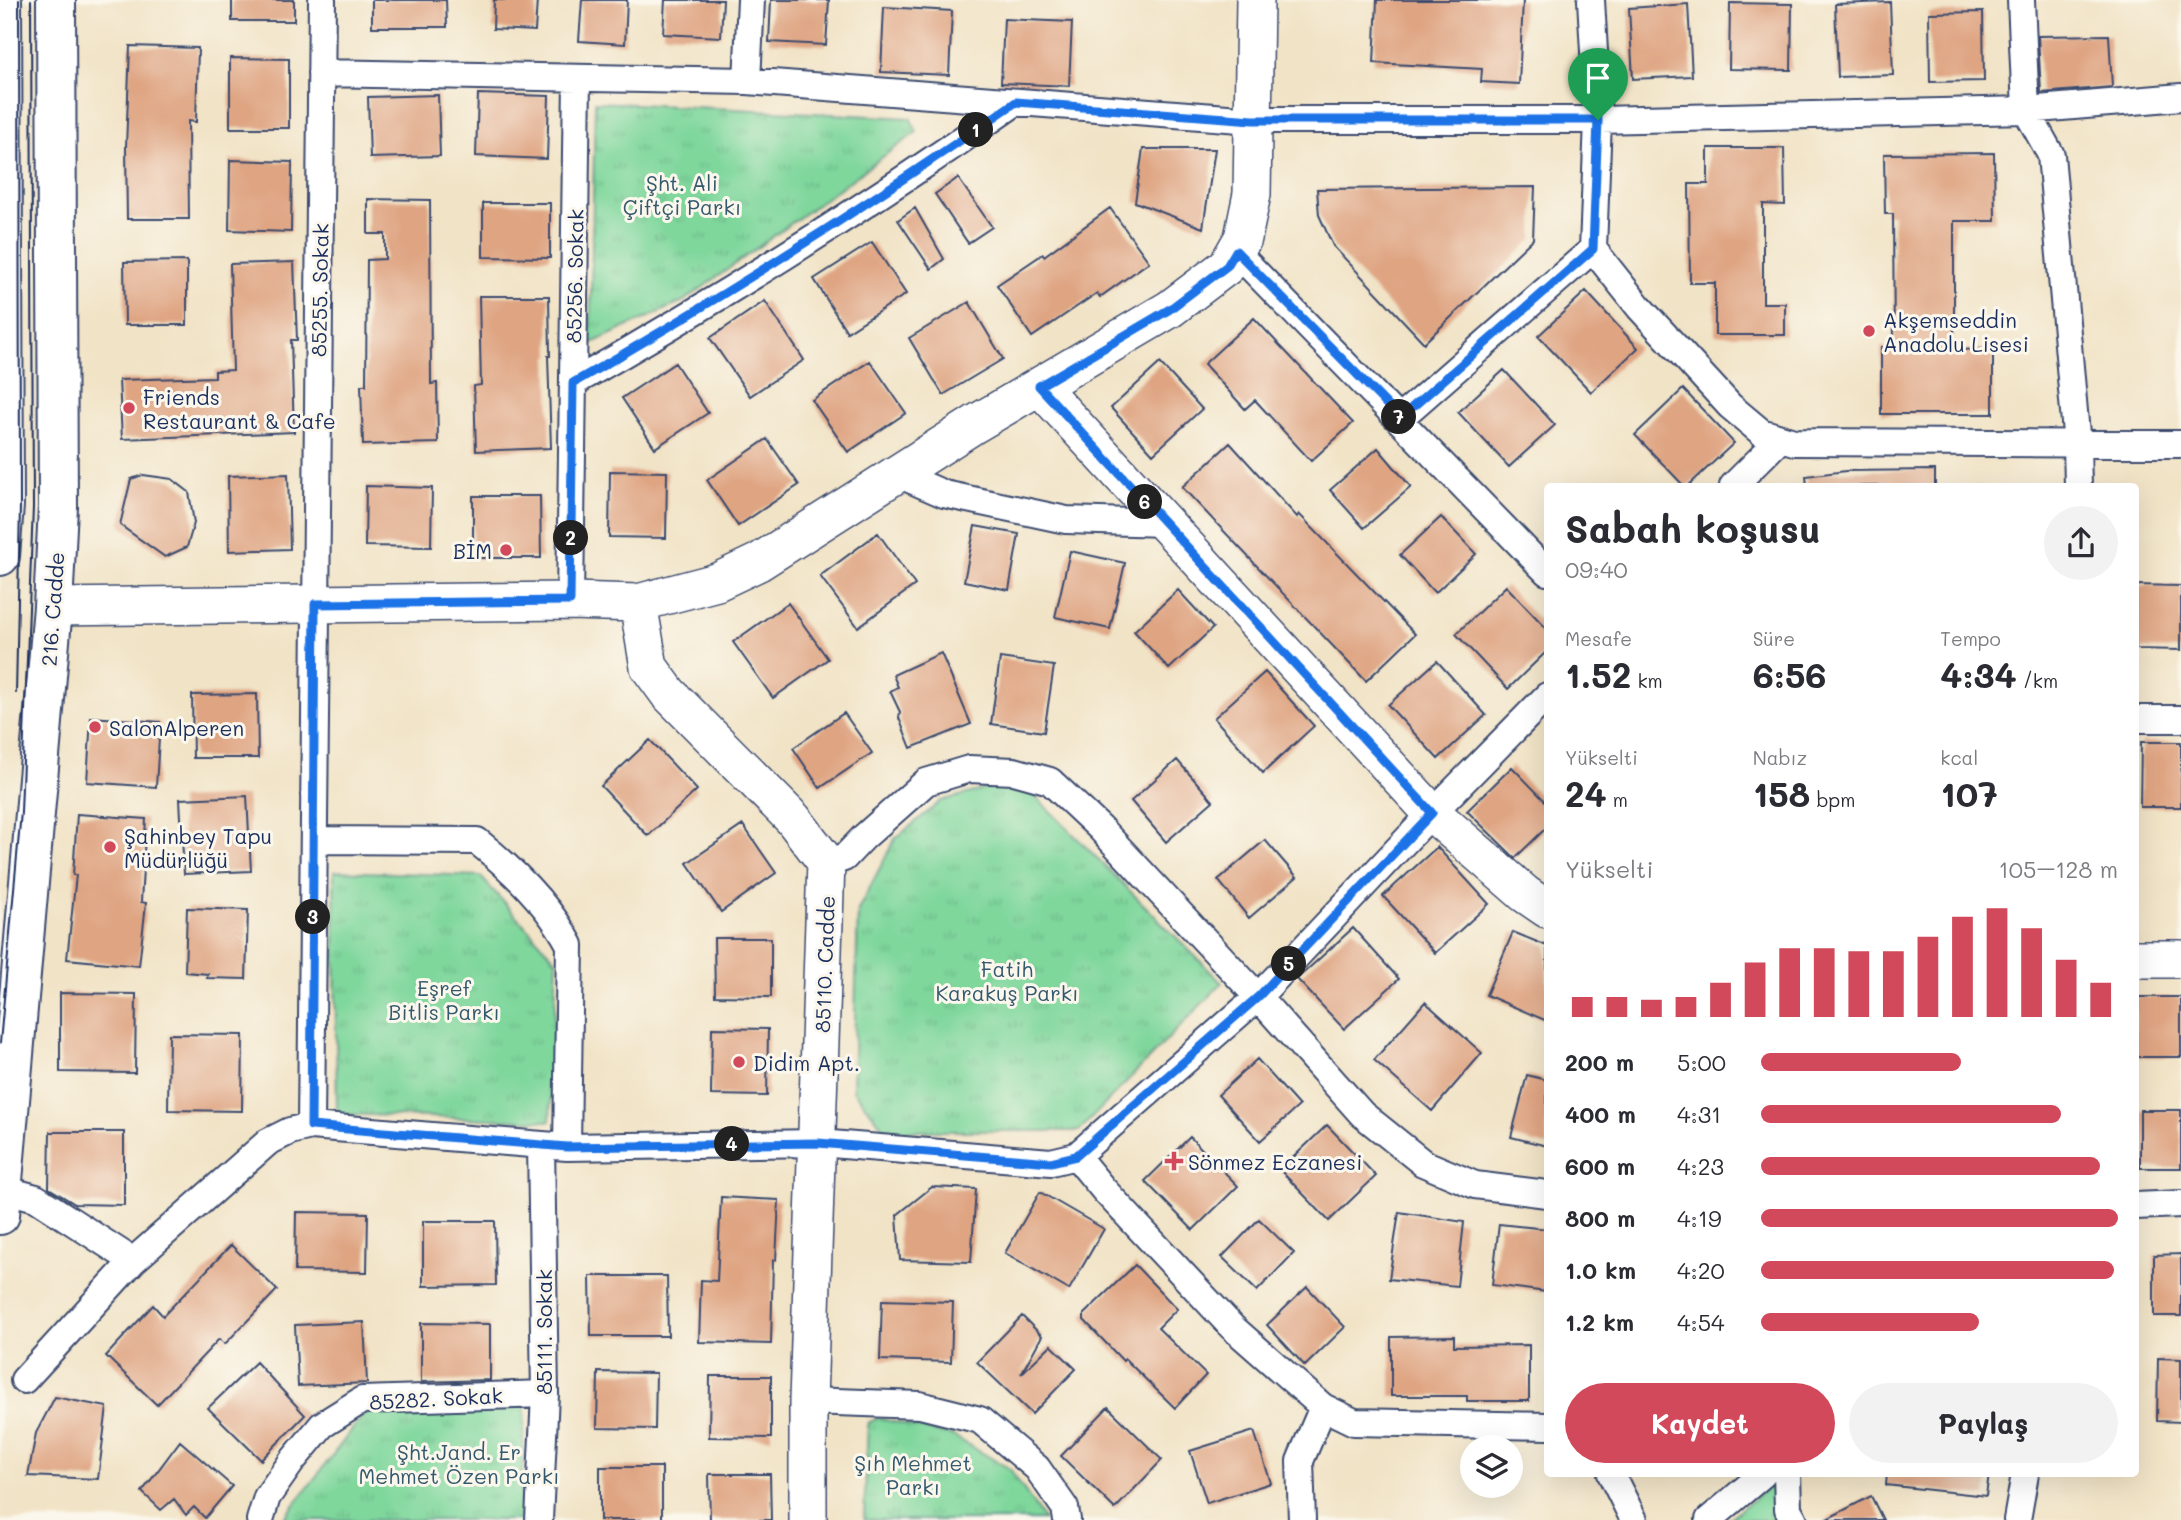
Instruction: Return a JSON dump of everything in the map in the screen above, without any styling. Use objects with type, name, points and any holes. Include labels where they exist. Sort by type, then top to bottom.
[{"type":"main road","points":[[0,556],[4,505],[1,307],[2,0]]},
{"type":"main road","name":"216. Cadde","points":[[1,1202],[53,607],[58,507],[56,0]]},
{"type":"street","name":"85255. Sokak","points":[[311,1126],[322,0]]},
{"type":"street","points":[[747,81],[751,0]]},
{"type":"street","points":[[53,607],[570,601],[638,603],[717,582],[748,567],[816,527],[975,424],[1170,309],[1227,266],[1243,238],[1252,194],[1255,0]]},
{"type":"street","points":[[1591,0],[1598,120],[1593,249],[1639,307],[1730,407],[1761,432],[1794,442],[2181,444]]},
{"type":"street","points":[[2021,0],[2026,110],[2051,155],[2077,445],[2078,483]]},
{"type":"street","points":[[321,73],[747,81],[1253,120],[1598,120],[2026,110],[2181,97]]},
{"type":"street","name":"85256. Sokak","points":[[570,601],[576,78]]},
{"type":"street","points":[[573,383],[684,319],[893,187],[1016,102]]},
{"type":"street","points":[[1400,418],[1593,249]]},
{"type":"street","points":[[1236,251],[1544,569]]},
{"type":"street","points":[[1039,386],[1432,813],[1525,894],[1544,907]]},
{"type":"street","points":[[1736,483],[1781,438]]},
{"type":"street","points":[[898,474],[944,494],[1066,520],[1165,523]]},
{"type":"street","points":[[638,603],[649,667],[668,693],[793,819],[827,862],[844,858],[926,782],[970,769],[1014,771],[1050,781],[1100,828],[1258,997],[1362,1114],[1423,1163],[1475,1185],[1544,1195]]},
{"type":"street","points":[[24,1380],[133,1261],[268,1142],[290,1130],[311,1126],[554,1146],[818,1143],[1051,1162],[1076,1156],[1258,997],[1544,699]]},
{"type":"street","points":[[2139,719],[2181,719]]},
{"type":"street","name":"85111. Sokak","points":[[314,840],[477,841],[495,855],[558,922],[569,945],[554,1146],[540,1520]]},
{"type":"street","name":"85110. Cadde","points":[[808,1520],[808,1401],[827,862]]},
{"type":"street","points":[[2139,958],[2181,959]]},
{"type":"street","points":[[1076,1156],[1231,1327],[1323,1407],[1354,1422],[1544,1426]]},
{"type":"street","points":[[1,1202],[36,1198],[133,1261]]},
{"type":"street","points":[[2139,1206],[2181,1204]]},
{"type":"street","name":"85282. Sokak","points":[[260,1520],[268,1497],[293,1460],[322,1425],[362,1400],[545,1394]]},
{"type":"street","points":[[808,1401],[920,1405],[980,1420],[1037,1468],[1065,1508],[1067,1520]]},
{"type":"street","points":[[1302,1520],[1300,1461],[1323,1407]]},
{"type":"street","points":[[1612,1477],[1634,1520]]},
{"type":"street","points":[[1709,1520],[1759,1477]]},
{"type":"street","points":[[1787,1477],[1788,1509],[1794,1520]]},
{"type":"street","points":[[2017,1520],[2024,1477]]},
{"type":"green space","name":"Şht. Ali Çiftçi Parkı","points":[[595,102],[910,118],[917,132],[684,301],[590,344]]},
{"type":"green space","name":"Fatih Karakuş Parkı","points":[[993,787],[1028,789],[1222,983],[1079,1131],[886,1131],[853,1090],[858,910],[895,839],[941,801]]},
{"type":"green space","name":"Eşref Bitlis Parkı","points":[[334,871],[480,876],[557,961],[550,1121],[337,1114]]},
{"type":"green space","name":"Şht.Jand. Er Mehmet Özen Parkı","points":[[525,1402],[520,1520],[283,1520],[367,1410]]},
{"type":"green space","name":"Şıh Mehmet Parkı","points":[[878,1418],[953,1436],[1010,1469],[1044,1520],[864,1520],[868,1423]]},
{"type":"green space","points":[[1771,1485],[1780,1495],[1782,1520],[1727,1520]]},
{"type":"building","points":[[232,0],[294,0],[294,21],[232,21]]},
{"type":"building","points":[[372,0],[446,0],[447,27],[372,27]]},
{"type":"building","points":[[494,0],[537,0],[535,31],[493,29]]},
{"type":"building","points":[[582,0],[627,0],[625,44],[579,41]]},
{"type":"building","points":[[665,0],[723,0],[721,37],[663,34]]},
{"type":"building","points":[[771,0],[829,0],[826,45],[769,42]]},
{"type":"building","points":[[1377,0],[1523,0],[1519,84],[1481,82],[1482,69],[1374,63]]},
{"type":"building","points":[[1890,2],[1893,75],[1838,77],[1835,4]]},
{"type":"building","points":[[1730,3],[1792,4],[1791,70],[1729,69]]},
{"type":"building","points":[[1688,4],[1692,76],[1633,79],[1629,8]]},
{"type":"building","points":[[884,7],[952,11],[949,75],[881,72]]},
{"type":"building","points":[[1983,12],[1984,81],[1930,82],[1929,13]]},
{"type":"building","points":[[1004,19],[1072,22],[1069,86],[1001,83]]},
{"type":"building","points":[[2109,35],[2112,87],[2041,93],[2038,36]]},
{"type":"building","points":[[130,46],[198,48],[196,122],[188,121],[189,219],[127,219],[126,147]]},
{"type":"building","points":[[230,58],[289,59],[289,128],[230,128]]},
{"type":"building","points":[[478,94],[549,96],[547,159],[476,156]]},
{"type":"building","points":[[438,95],[440,156],[370,158],[368,97]]},
{"type":"building","points":[[1708,148],[1784,148],[1785,205],[1763,204],[1763,303],[1785,303],[1785,335],[1715,335],[1715,283],[1690,283],[1689,184],[1708,184]]},
{"type":"building","points":[[1143,149],[1215,149],[1203,228],[1135,202]]},
{"type":"building","points":[[1994,153],[1995,221],[1954,221],[1954,350],[1993,349],[1993,414],[1881,414],[1881,347],[1894,347],[1893,214],[1885,214],[1884,154]]},
{"type":"building","points":[[230,160],[292,162],[291,232],[229,230]]},
{"type":"building","points":[[958,178],[992,227],[968,243],[935,194]]},
{"type":"building","points":[[1535,187],[1533,239],[1424,343],[1333,246],[1319,215],[1317,189]]},
{"type":"building","points":[[368,199],[430,200],[431,384],[437,383],[438,443],[363,445],[361,385],[366,385],[367,260],[385,259],[385,234],[368,234]]},
{"type":"building","points":[[483,203],[550,203],[550,258],[483,257]]},
{"type":"building","points":[[915,208],[944,259],[931,269],[898,220]]},
{"type":"building","points":[[1110,208],[1149,262],[1100,297],[1097,293],[1032,337],[997,285],[1043,254],[1044,256]]},
{"type":"building","points":[[872,242],[906,294],[847,332],[814,279]]},
{"type":"building","points":[[187,261],[187,325],[125,325],[124,262]]},
{"type":"building","points":[[294,262],[297,340],[291,340],[294,432],[122,439],[119,380],[215,377],[215,371],[233,370],[230,264]]},
{"type":"building","points":[[1586,291],[1638,348],[1591,392],[1538,336]]},
{"type":"building","points":[[479,296],[549,296],[551,448],[476,451],[474,386],[481,385]]},
{"type":"building","points":[[765,301],[804,360],[750,396],[710,338]]},
{"type":"building","points":[[969,302],[1003,359],[943,395],[909,338]]},
{"type":"building","points":[[1254,318],[1353,423],[1311,461],[1255,400],[1245,409],[1204,364]]},
{"type":"building","points":[[870,361],[906,413],[848,452],[812,400]]},
{"type":"building","points":[[675,363],[708,413],[655,448],[622,398]]},
{"type":"building","points":[[1160,363],[1202,409],[1153,454],[1111,408]]},
{"type":"building","points":[[1504,370],[1555,425],[1509,467],[1458,412]]},
{"type":"building","points":[[1683,389],[1734,443],[1691,483],[1681,483],[1635,435]]},
{"type":"building","points":[[767,439],[799,485],[738,526],[707,480]]},
{"type":"building","points":[[1230,443],[1297,517],[1299,514],[1415,634],[1366,681],[1182,487]]},
{"type":"building","points":[[1378,448],[1411,487],[1364,528],[1330,490]]},
{"type":"building","points":[[1935,470],[1935,483],[1807,483],[1806,476],[1846,471]]},
{"type":"building","points":[[610,471],[667,472],[666,538],[609,537]]},
{"type":"building","points":[[288,474],[290,549],[229,551],[228,476]]},
{"type":"building","points":[[143,475],[172,479],[189,492],[194,523],[187,547],[165,557],[120,525],[131,479]]},
{"type":"building","points":[[366,486],[432,488],[431,547],[365,546]]},
{"type":"building","points":[[473,496],[540,496],[541,558],[473,558]]},
{"type":"building","points":[[1441,517],[1476,554],[1435,593],[1400,555]]},
{"type":"building","points":[[975,526],[1019,534],[1009,590],[964,581]]},
{"type":"building","points":[[878,533],[915,585],[858,627],[820,576]]},
{"type":"building","points":[[1070,551],[1125,563],[1110,629],[1055,617]]},
{"type":"building","points":[[2139,585],[2181,586],[2181,650],[2139,649]]},
{"type":"building","points":[[1506,586],[1544,626],[1544,654],[1508,689],[1456,634]]},
{"type":"building","points":[[1178,590],[1213,628],[1169,669],[1134,631]]},
{"type":"building","points":[[788,603],[828,659],[773,698],[733,642]]},
{"type":"building","points":[[941,653],[971,724],[911,748],[899,718],[900,712],[890,691],[898,687],[893,675]]},
{"type":"building","points":[[1000,658],[1054,666],[1044,732],[991,724]]},
{"type":"building","points":[[1437,661],[1486,715],[1438,759],[1388,705]]},
{"type":"building","points":[[1265,672],[1314,726],[1263,773],[1214,718]]},
{"type":"building","points":[[257,694],[258,758],[193,758],[192,695]]},
{"type":"building","points":[[844,713],[872,753],[820,788],[793,748]]},
{"type":"building","points":[[91,717],[160,722],[156,787],[87,782]]},
{"type":"building","points":[[650,740],[697,790],[648,836],[601,786]]},
{"type":"building","points":[[2141,742],[2181,742],[2181,807],[2140,807]]},
{"type":"building","points":[[1177,760],[1213,801],[1166,842],[1131,801]]},
{"type":"building","points":[[1512,767],[1544,800],[1544,830],[1515,858],[1467,811]]},
{"type":"building","points":[[247,796],[251,871],[184,874],[180,799]]},
{"type":"building","points":[[77,814],[146,819],[141,902],[146,903],[139,966],[67,959],[76,875],[73,875]]},
{"type":"building","points":[[743,825],[776,873],[721,912],[687,863]]},
{"type":"building","points":[[1265,840],[1297,877],[1249,918],[1218,880]]},
{"type":"building","points":[[1437,847],[1489,904],[1435,953],[1383,896]]},
{"type":"building","points":[[187,908],[248,910],[246,979],[207,978],[208,974],[185,972]]},
{"type":"building","points":[[1353,928],[1399,979],[1344,1029],[1297,979]]},
{"type":"building","points":[[1513,932],[1544,945],[1544,1020],[1486,995]]},
{"type":"building","points":[[714,938],[771,938],[771,997],[715,996]]},
{"type":"building","points":[[60,993],[136,994],[135,1073],[60,1072]]},
{"type":"building","points":[[2139,997],[2181,997],[2181,1057],[2139,1057]]},
{"type":"building","points":[[1425,1002],[1482,1053],[1432,1111],[1374,1060]]},
{"type":"building","name":"Didim Apt.","points":[[712,1028],[768,1029],[767,1096],[711,1095]]},
{"type":"building","points":[[169,1034],[243,1035],[242,1111],[168,1110]]},
{"type":"building","points":[[1257,1059],[1299,1106],[1260,1141],[1218,1095]]},
{"type":"building","points":[[1527,1075],[1544,1079],[1544,1145],[1511,1137]]},
{"type":"building","points":[[2140,1110],[2181,1110],[2181,1168],[2140,1168]]},
{"type":"building","points":[[1327,1125],[1376,1176],[1329,1221],[1280,1170]]},
{"type":"building","points":[[50,1132],[124,1132],[124,1205],[75,1204],[49,1188]]},
{"type":"building","points":[[1190,1137],[1238,1186],[1193,1230],[1145,1181]]},
{"type":"building","points":[[932,1187],[976,1189],[971,1262],[900,1260],[897,1215]]},
{"type":"building","points":[[1040,1192],[1104,1229],[1069,1290],[1005,1253]]},
{"type":"building","points":[[721,1197],[779,1200],[776,1260],[773,1260],[771,1344],[699,1342],[701,1280],[717,1281]]},
{"type":"building","points":[[296,1212],[368,1213],[367,1272],[295,1271]]},
{"type":"building","points":[[1399,1212],[1464,1222],[1457,1286],[1389,1279]]},
{"type":"building","points":[[1259,1219],[1294,1253],[1257,1291],[1222,1257]]},
{"type":"building","points":[[423,1221],[495,1221],[496,1285],[423,1286]]},
{"type":"building","points":[[1499,1224],[1544,1229],[1544,1292],[1492,1285]]},
{"type":"building","points":[[231,1245],[277,1290],[225,1344],[219,1339],[157,1405],[106,1356],[153,1305],[163,1316]]},
{"type":"building","points":[[2181,1254],[2181,1316],[2154,1316],[2154,1255]]},
{"type":"building","points":[[1135,1265],[1177,1309],[1158,1328],[1206,1375],[1175,1408],[1125,1359],[1123,1361],[1084,1320],[1084,1314]]},
{"type":"building","points":[[590,1276],[667,1276],[668,1336],[591,1336]]},
{"type":"building","points":[[1307,1287],[1345,1327],[1305,1366],[1267,1325]]},
{"type":"building","points":[[882,1300],[953,1302],[951,1362],[880,1360]]},
{"type":"building","points":[[1022,1316],[1042,1336],[1021,1374],[1051,1345],[1076,1369],[1032,1414],[977,1362]]},
{"type":"building","points":[[364,1322],[367,1383],[298,1386],[295,1325]]},
{"type":"building","points":[[421,1323],[490,1324],[490,1380],[421,1382]]},
{"type":"building","points":[[1454,1336],[1454,1346],[1529,1345],[1529,1401],[1467,1401],[1467,1396],[1391,1396],[1391,1337]]},
{"type":"building","points":[[2158,1358],[2181,1359],[2181,1422],[2157,1421]]},
{"type":"building","points":[[256,1362],[305,1415],[261,1460],[208,1408]]},
{"type":"building","points":[[598,1372],[656,1373],[655,1429],[597,1428]]},
{"type":"building","points":[[710,1376],[771,1376],[771,1438],[709,1437]]},
{"type":"building","points":[[55,1397],[107,1407],[98,1479],[28,1476],[36,1433]]},
{"type":"building","points":[[1108,1407],[1162,1460],[1115,1509],[1061,1456]]},
{"type":"building","points":[[1254,1431],[1271,1483],[1207,1503],[1190,1451]]},
{"type":"building","points":[[180,1441],[232,1486],[205,1518],[194,1507],[186,1515],[174,1499],[161,1510],[142,1492]]},
{"type":"building","points":[[600,1467],[662,1467],[662,1520],[600,1520]]},
{"type":"building","points":[[709,1474],[770,1474],[771,1520],[710,1520]]},
{"type":"building","points":[[1887,1477],[1989,1477],[1986,1496],[1886,1485]]},
{"type":"building","points":[[1871,1496],[1883,1520],[1825,1520]]},
{"type":"tram line","points":[[16,693],[20,506],[19,0]]},
{"type":"tram line","points":[[0,1043],[21,812],[33,507],[31,0]]},
{"type":"place","name":"Akşemseddin Anadolu Lisesi","points":[[1869,331]]},
{"type":"place","name":"Friends Restaurant & Cafe","points":[[129,408]]},
{"type":"place","name":"BİM","points":[[506,550]]},
{"type":"place","name":"SalonAlperen","points":[[95,727]]},
{"type":"place","name":"Şahinbey Tapu Müdürlüğü","points":[[110,847]]},
{"type":"place","name":"Didim Apt.","points":[[739,1062]]},
{"type":"place","name":"Sönmez Eczanesi","points":[[1174,1161]]},
{"type":"route","points":[[1016,102],[1253,120],[1598,120],[1593,249],[1400,418],[1236,251],[1227,266],[1170,309],[1039,386],[1432,813],[1258,997],[1076,1156],[1051,1162],[818,1143],[567,1147],[311,1126],[315,604],[570,601],[573,383],[684,319],[916,172],[1016,102]]}]
